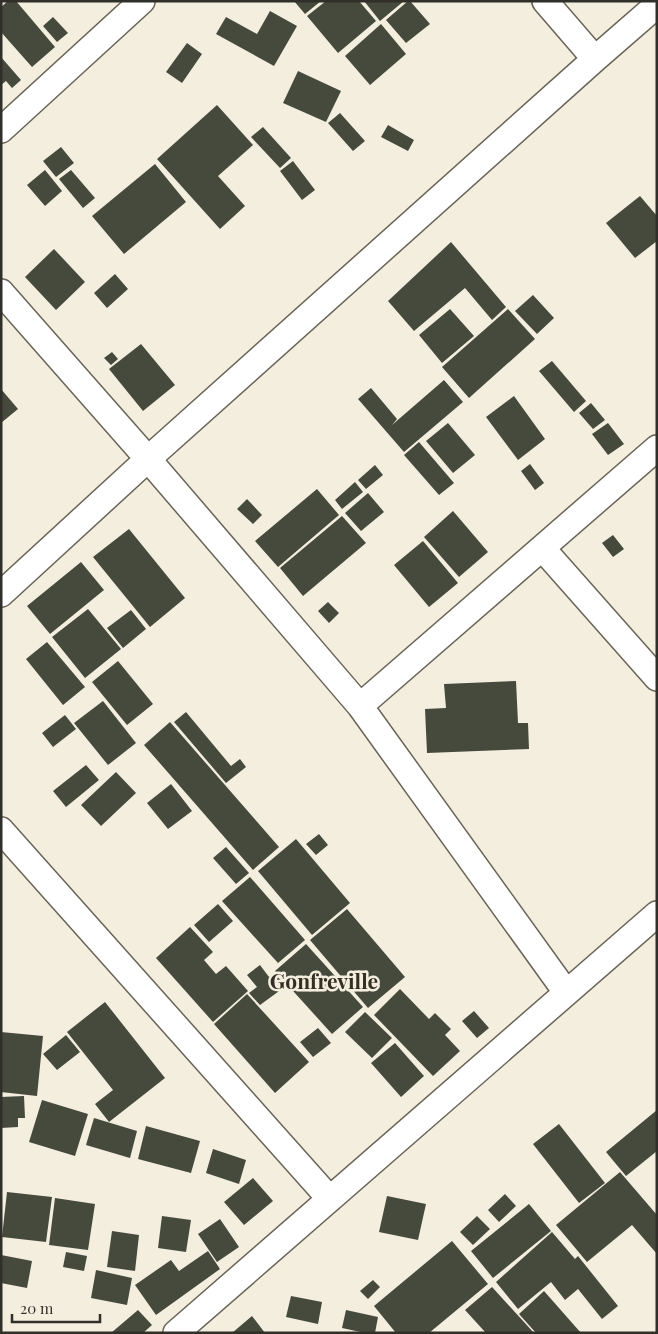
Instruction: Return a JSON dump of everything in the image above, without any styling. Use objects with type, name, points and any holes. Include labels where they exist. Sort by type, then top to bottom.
[{"type":"street","points":[[1,130],[142,1]]},
{"type":"street","points":[[544,1],[595,59]]},
{"type":"street","points":[[1,594],[148,459],[657,5]]},
{"type":"street","points":[[1,292],[148,459],[360,706],[566,992]]},
{"type":"street","points":[[360,706],[657,448]]},
{"type":"street","points":[[542,548],[657,678]]},
{"type":"street","points":[[1,830],[330,1199]]},
{"type":"street","points":[[176,1333],[657,914]]},
{"type":"building","points":[[8,1],[16,1],[55,47],[32,67],[1,32],[1,7]]},
{"type":"building","points":[[294,1],[321,1],[305,14]]},
{"type":"building","points":[[326,1],[359,1],[376,21],[338,53],[307,16]]},
{"type":"building","points":[[364,1],[404,1],[380,21]]},
{"type":"building","points":[[408,1],[430,24],[406,43],[386,20]]},
{"type":"building","points":[[270,11],[297,26],[274,66],[216,34],[226,17],[257,34]]},
{"type":"building","points":[[53,17],[68,33],[57,42],[43,26]]},
{"type":"building","points":[[381,24],[406,54],[370,85],[345,56]]},
{"type":"building","points":[[187,43],[202,54],[182,83],[166,72]]},
{"type":"building","points":[[1,57],[21,80],[12,88],[6,81],[1,85]]},
{"type":"building","points":[[298,71],[341,91],[326,122],[283,103]]},
{"type":"building","points":[[217,105],[253,145],[218,176],[245,206],[220,229],[157,159]]},
{"type":"building","points":[[340,113],[365,141],[353,151],[328,123]]},
{"type":"building","points":[[388,125],[414,140],[408,151],[381,137]]},
{"type":"building","points":[[263,127],[291,158],[280,168],[251,137]]},
{"type":"building","points":[[61,147],[74,163],[56,177],[43,161]]},
{"type":"building","points":[[293,161],[315,190],[302,200],[280,171]]},
{"type":"building","points":[[155,164],[186,202],[124,254],[92,216]]},
{"type":"building","points":[[45,170],[62,191],[45,206],[27,185]]},
{"type":"building","points":[[71,170],[95,198],[83,208],[59,179]]},
{"type":"building","points":[[640,196],[657,216],[657,241],[635,258],[606,223]]},
{"type":"building","points":[[451,242],[506,307],[492,320],[465,288],[414,331],[388,301]]},
{"type":"building","points":[[54,249],[85,282],[56,310],[25,277]]},
{"type":"building","points":[[115,274],[128,289],[107,308],[94,293]]},
{"type":"building","points":[[533,295],[554,318],[537,334],[515,311]]},
{"type":"building","points":[[450,309],[474,336],[442,363],[419,335]]},
{"type":"building","points":[[508,309],[535,339],[469,398],[442,367]]},
{"type":"building","points":[[141,344],[175,385],[143,411],[109,369]]},
{"type":"building","points":[[112,352],[118,359],[111,365],[104,358]]},
{"type":"building","points":[[552,361],[586,401],[574,412],[539,371]]},
{"type":"building","points":[[444,380],[463,402],[404,452],[358,399],[371,388],[397,419],[392,425]]},
{"type":"building","points":[[1,389],[18,409],[1,423]]},
{"type":"building","points":[[514,396],[545,439],[518,460],[486,417]]},
{"type":"building","points":[[591,403],[605,420],[593,429],[579,413]]},
{"type":"building","points":[[448,423],[475,455],[453,473],[426,441]]},
{"type":"building","points":[[608,423],[624,444],[608,455],[592,434]]},
{"type":"building","points":[[419,442],[454,483],[439,495],[404,455]]},
{"type":"building","points":[[530,464],[544,483],[535,490],[521,471]]},
{"type":"building","points":[[375,465],[383,475],[366,489],[358,480]]},
{"type":"building","points":[[355,482],[363,492],[342,509],[335,500]]},
{"type":"building","points":[[317,489],[339,515],[278,567],[255,541]]},
{"type":"building","points":[[368,493],[384,512],[361,531],[345,513]]},
{"type":"building","points":[[247,499],[262,515],[253,524],[237,509]]},
{"type":"building","points":[[453,511],[488,552],[459,577],[424,537]]},
{"type":"building","points":[[342,516],[366,543],[303,596],[280,568]]},
{"type":"building","points":[[129,529],[185,598],[150,627],[93,557]]},
{"type":"building","points":[[613,535],[624,549],[613,557],[602,543]]},
{"type":"building","points":[[423,541],[458,583],[429,607],[394,565]]},
{"type":"building","points":[[81,562],[104,590],[50,634],[27,606]]},
{"type":"building","points":[[328,602],[339,613],[329,623],[318,611]]},
{"type":"building","points":[[88,609],[121,649],[85,678],[52,637]]},
{"type":"building","points":[[131,610],[146,629],[123,648],[107,628]]},
{"type":"building","points":[[47,642],[85,687],[63,705],[26,659]]},
{"type":"building","points":[[118,661],[153,704],[127,725],[92,682]]},
{"type":"building","points":[[516,681],[518,723],[528,723],[529,749],[427,753],[425,709],[446,708],[444,684]]},
{"type":"building","points":[[103,701],[136,743],[108,765],[74,723]]},
{"type":"building","points":[[186,712],[231,766],[240,759],[246,767],[226,783],[174,722]]},
{"type":"building","points":[[65,715],[76,729],[53,747],[42,733]]},
{"type":"building","points":[[170,722],[279,847],[253,870],[144,745]]},
{"type":"building","points":[[86,765],[99,780],[66,807],[53,791]]},
{"type":"building","points":[[116,772],[136,793],[101,826],[81,805]]},
{"type":"building","points":[[171,784],[192,811],[168,829],[147,803]]},
{"type":"building","points":[[319,834],[328,845],[316,855],[306,844]]},
{"type":"building","points":[[296,839],[350,903],[312,935],[258,871]]},
{"type":"building","points":[[226,847],[249,873],[236,884],[213,858]]},
{"type":"building","points":[[250,877],[305,940],[278,963],[222,901]]},
{"type":"building","points":[[218,904],[233,921],[209,942],[194,925]]},
{"type":"building","points":[[347,909],[405,977],[368,1008],[310,940]]},
{"type":"building","points":[[190,927],[213,952],[204,960],[216,974],[226,966],[248,991],[213,1022],[156,958]]},
{"type":"building","points":[[306,944],[363,1007],[332,1034],[275,971]]},
{"type":"building","points":[[260,965],[269,977],[274,973],[286,986],[260,1005],[249,993],[257,987],[247,975]]},
{"type":"building","points":[[400,989],[429,1019],[435,1013],[451,1029],[445,1035],[460,1051],[433,1076],[374,1015]]},
{"type":"building","points":[[247,994],[309,1062],[275,1093],[214,1024]]},
{"type":"building","points":[[105,1002],[165,1078],[109,1122],[95,1104],[113,1090],[67,1032]]},
{"type":"building","points":[[474,1011],[489,1028],[477,1038],[462,1021]]},
{"type":"building","points":[[365,1012],[392,1038],[372,1058],[345,1032]]},
{"type":"building","points":[[318,1028],[331,1043],[313,1057],[300,1042]]},
{"type":"building","points":[[1,1032],[43,1036],[37,1096],[1,1092]]},
{"type":"building","points":[[66,1035],[80,1052],[57,1070],[43,1054]]},
{"type":"building","points":[[395,1043],[424,1076],[401,1097],[371,1063]]},
{"type":"building","points":[[24,1096],[25,1118],[18,1118],[18,1127],[1,1128],[1,1097]]},
{"type":"building","points":[[42,1100],[88,1114],[75,1156],[29,1142]]},
{"type":"building","points":[[657,1110],[657,1151],[626,1176],[606,1152]]},
{"type":"building","points":[[94,1118],[137,1131],[130,1158],[86,1145]]},
{"type":"building","points":[[559,1124],[605,1183],[579,1203],[533,1144]]},
{"type":"building","points":[[146,1126],[200,1141],[191,1173],[138,1159]]},
{"type":"building","points":[[213,1149],[246,1160],[239,1184],[206,1173]]},
{"type":"building","points":[[620,1172],[657,1215],[657,1254],[632,1225],[587,1262],[556,1225]]},
{"type":"building","points":[[253,1178],[273,1201],[244,1225],[224,1202]]},
{"type":"building","points":[[7,1192],[52,1197],[46,1242],[2,1237]]},
{"type":"building","points":[[505,1194],[516,1206],[499,1222],[488,1210]]},
{"type":"building","points":[[387,1196],[426,1204],[418,1240],[379,1232]]},
{"type":"building","points":[[55,1198],[95,1204],[88,1250],[49,1245]]},
{"type":"building","points":[[529,1204],[551,1231],[493,1278],[471,1251]]},
{"type":"building","points":[[162,1216],[191,1220],[186,1252],[158,1248]]},
{"type":"building","points":[[477,1216],[490,1229],[473,1245],[460,1232]]},
{"type":"building","points":[[220,1219],[239,1247],[217,1262],[198,1234]]},
{"type":"building","points":[[112,1231],[139,1235],[135,1271],[107,1267]]},
{"type":"building","points":[[552,1232],[575,1259],[578,1256],[618,1306],[602,1319],[578,1289],[565,1300],[551,1282],[518,1309],[496,1282]]},
{"type":"building","points":[[452,1241],[488,1284],[429,1333],[396,1333],[374,1306]]},
{"type":"building","points":[[208,1251],[220,1269],[156,1315],[135,1285],[171,1260],[179,1271]]},
{"type":"building","points":[[66,1252],[87,1256],[84,1271],[63,1267]]},
{"type":"building","points":[[1,1255],[32,1261],[27,1288],[1,1283]]},
{"type":"building","points":[[96,1270],[132,1278],[127,1305],[91,1298]]},
{"type":"building","points":[[373,1280],[380,1287],[368,1299],[360,1291]]},
{"type":"building","points":[[492,1287],[534,1333],[486,1333],[465,1310]]},
{"type":"building","points":[[544,1291],[581,1333],[536,1333],[519,1314]]},
{"type":"building","points":[[291,1296],[322,1302],[318,1324],[286,1317]]},
{"type":"building","points":[[138,1310],[152,1325],[143,1333],[111,1333]]},
{"type":"building","points":[[346,1310],[378,1317],[375,1333],[342,1328]]},
{"type":"building","points":[[252,1316],[265,1333],[232,1333]]},
{"type":"district","name":"Gonfreville","points":[[324,982]]}]
